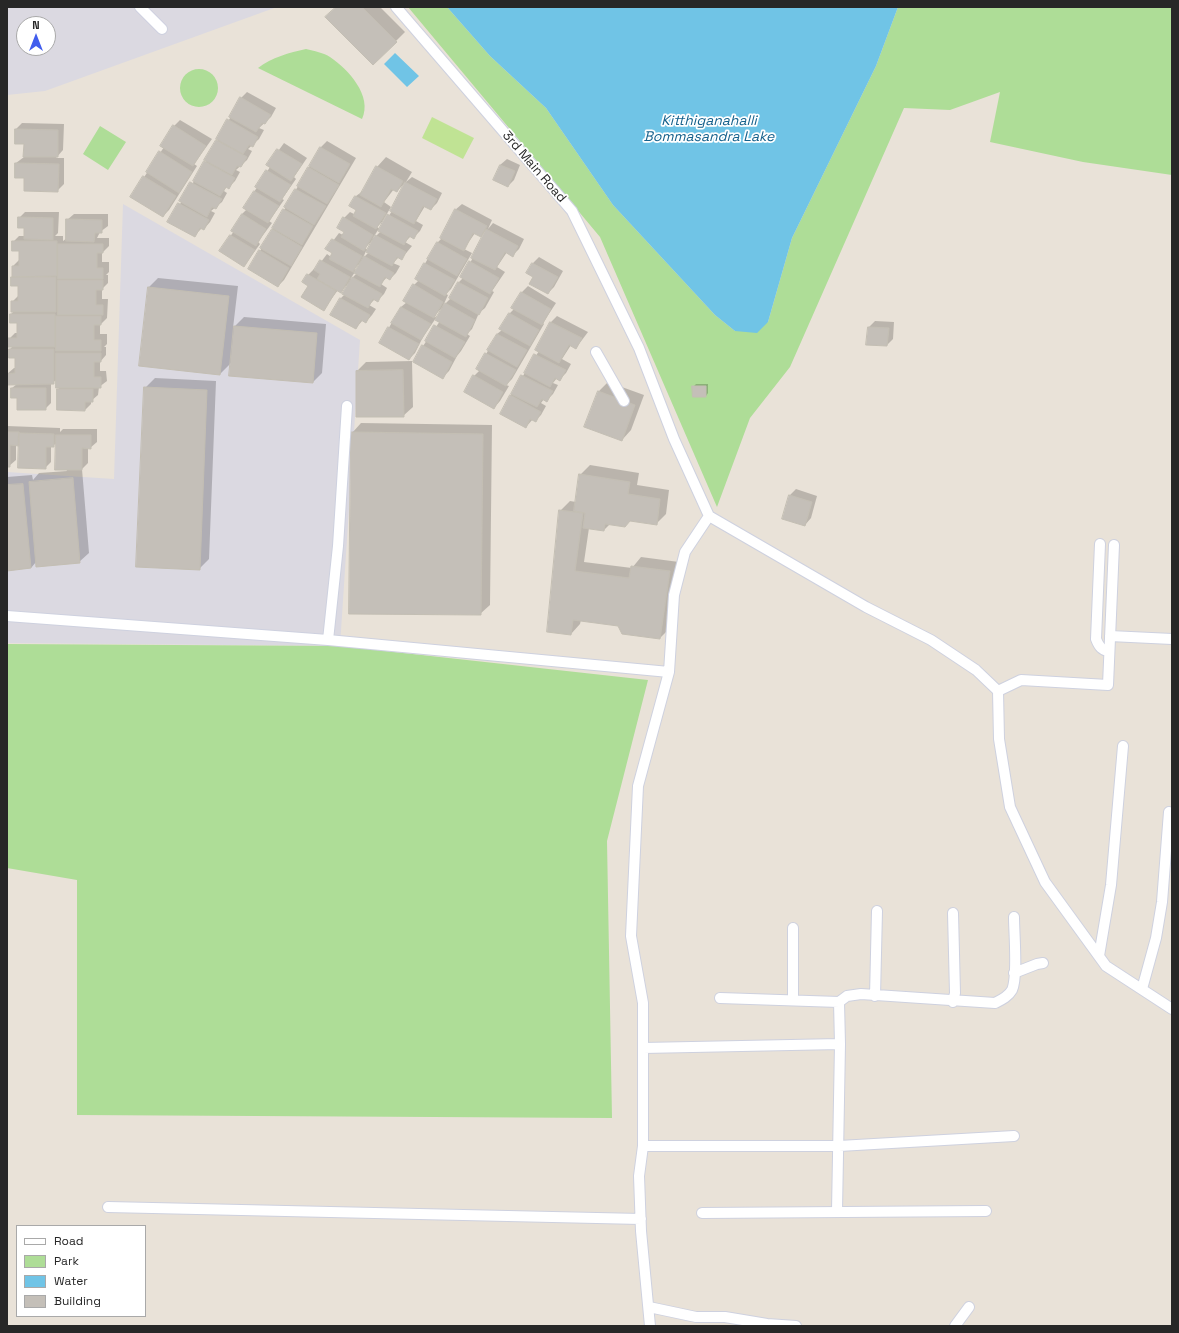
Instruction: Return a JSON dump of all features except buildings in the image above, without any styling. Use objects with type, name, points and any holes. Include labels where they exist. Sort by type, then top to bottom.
[{"type":"street","points":[[140,7],[162,29]]},
{"type":"street","name":"3rd Main Road","points":[[396,7],[572,211],[639,348],[674,439],[709,516]]},
{"type":"street","points":[[596,352],[624,401]]},
{"type":"street","points":[[328,640],[338,546],[347,406]]},
{"type":"street","points":[[650,1326],[639,1176],[643,1146],[643,1003],[631,936],[638,786],[669,672],[674,596],[685,552],[709,516],[866,607],[931,640],[976,670],[998,691],[999,739],[1010,807],[1045,882],[1106,966],[1172,1009]]},
{"type":"street","points":[[1100,544],[1096,639],[1098,645],[1103,650],[1109,652]]},
{"type":"street","points":[[998,691],[1021,680],[1108,685],[1114,545]]},
{"type":"street","points":[[7,616],[328,640],[669,672]]},
{"type":"street","points":[[1110,636],[1172,639]]},
{"type":"street","points":[[1099,956],[1111,885],[1123,746]]},
{"type":"street","points":[[1142,989],[1156,938],[1162,902],[1169,812]]},
{"type":"street","points":[[875,996],[877,911]]},
{"type":"street","points":[[953,913],[955,993],[953,1002]]},
{"type":"street","points":[[720,998],[839,1002],[847,996],[861,994],[953,1002],[994,1003],[1005,998],[1012,989],[1014,973],[1014,917]]},
{"type":"street","points":[[793,928],[793,1000]]},
{"type":"street","points":[[1014,973],[1036,964],[1043,963]]},
{"type":"street","points":[[837,1211],[840,1044],[839,1002]]},
{"type":"street","points":[[643,1048],[840,1044]]},
{"type":"street","points":[[643,1146],[839,1146],[1014,1136]]},
{"type":"street","points":[[108,1207],[641,1219]]},
{"type":"street","points":[[702,1212],[986,1211]]},
{"type":"street","points":[[649,1307],[696,1316],[725,1317],[767,1324],[796,1326]]},
{"type":"street","points":[[955,1326],[968,1307]]},
{"type":"shaded area","points":[[7,7],[277,7],[45,91],[7,95]]},
{"type":"shaded area","points":[[123,204],[360,340],[340,646],[7,643],[7,472],[114,479]]},
{"type":"green space","points":[[408,7],[447,7],[490,56],[546,108],[613,205],[715,315],[735,331],[768,322],[792,238],[876,66],[898,7],[1172,7],[1172,175],[1083,162],[990,142],[1000,92],[950,110],[904,108],[790,367],[750,418],[717,507],[600,237]]},
{"type":"green space","points":[[306,49],[322,53],[330,57],[351,76],[357,84],[364,101],[365,110],[362,119],[258,68],[275,58]]},
{"type":"green space","points":[[195,69],[203,69],[213,74],[217,81],[217,95],[213,102],[203,107],[195,107],[185,102],[183,99],[180,92],[180,84],[185,74],[188,72]]},
{"type":"green space","points":[[432,117],[474,138],[463,159],[422,138]]},
{"type":"green space","points":[[100,126],[126,142],[108,170],[83,154]]},
{"type":"green space","points":[[7,644],[340,646],[648,680],[607,841],[612,1118],[77,1115],[77,880],[7,868]]},
{"type":"water","name":"Kitthiganahalli Bommasandra Lake","points":[[447,7],[898,7],[876,66],[792,238],[768,322],[757,333],[735,331],[715,315],[613,205],[546,108],[490,56]]},
{"type":"water","points":[[395,53],[419,76],[407,87],[384,64]]}]
